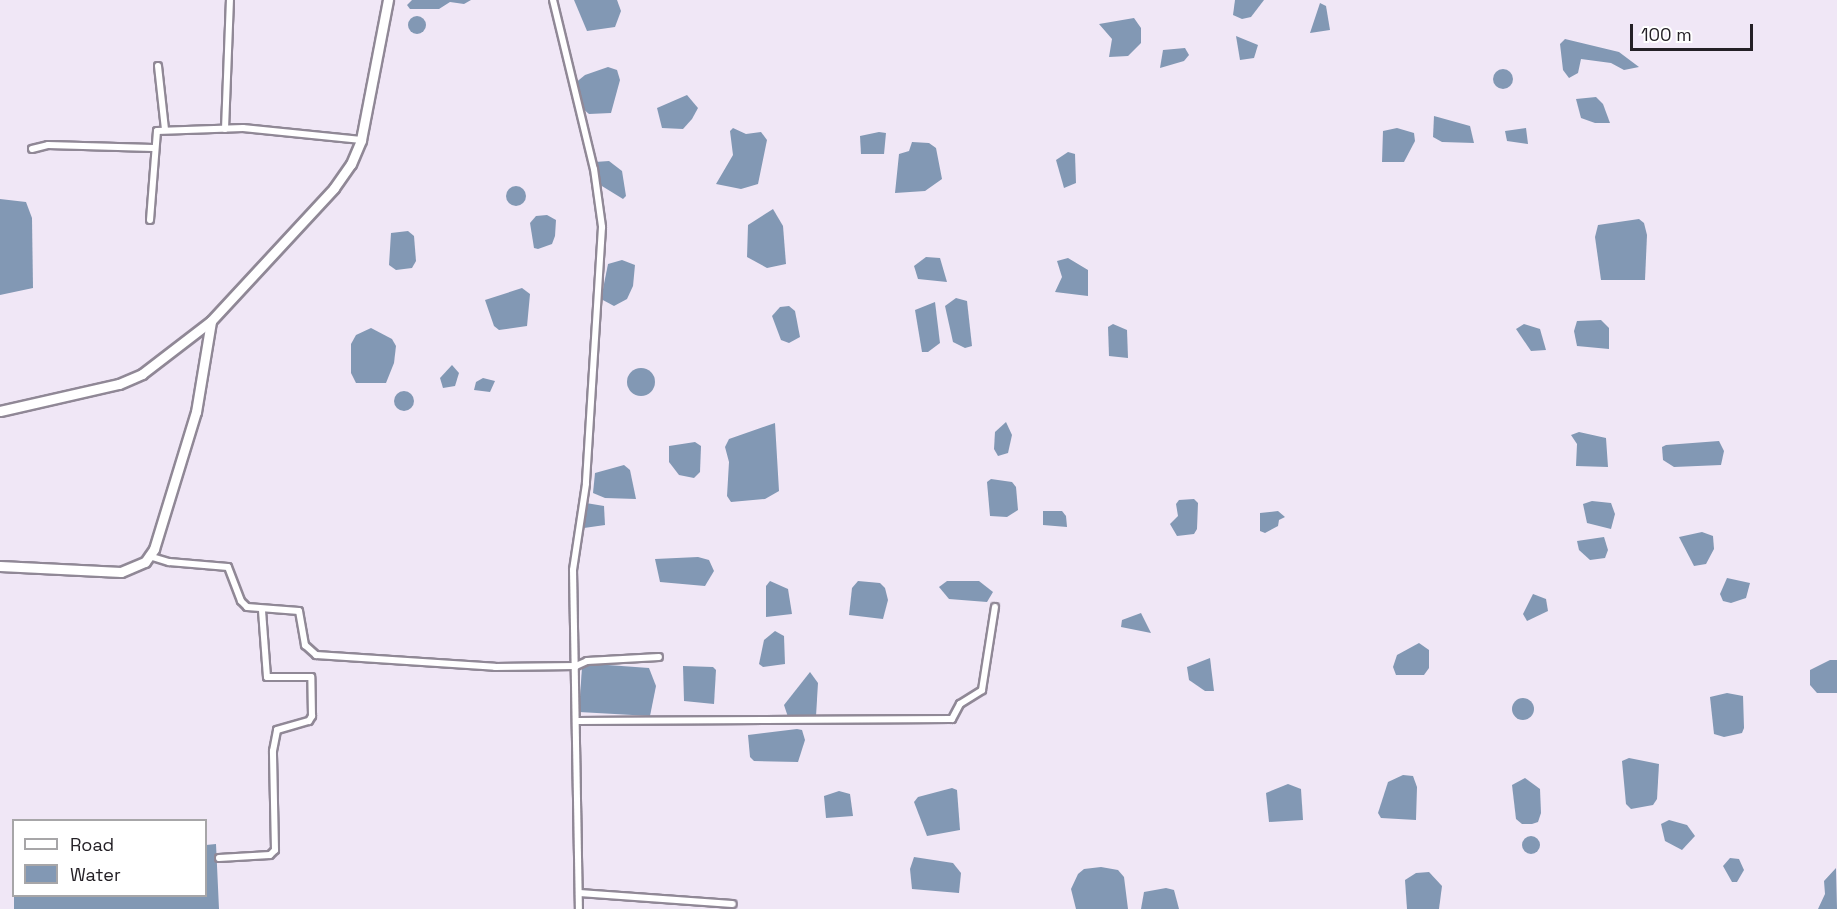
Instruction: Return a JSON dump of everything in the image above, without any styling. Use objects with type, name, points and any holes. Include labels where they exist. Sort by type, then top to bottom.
[{"type":"main road","points":[[0,411],[119,384],[142,374],[211,321],[334,188],[351,164],[361,140],[387,0]]},
{"type":"main road","points":[[0,566],[121,572],[135,569],[149,556],[196,412],[211,321]]},
{"type":"street","points":[[225,129],[230,0]]},
{"type":"street","points":[[553,0],[594,169],[602,226],[586,484],[573,570],[579,909]]},
{"type":"street","points":[[158,66],[165,129]]},
{"type":"street","points":[[150,220],[153,148],[157,131],[225,129],[361,140]]},
{"type":"street","points":[[32,149],[48,145],[153,148]]},
{"type":"street","points":[[149,556],[169,562],[228,567],[241,601],[262,610],[299,611],[305,645],[316,655],[495,667],[576,666],[587,661],[659,657]]},
{"type":"street","points":[[577,721],[952,719],[960,704],[982,690],[995,607]]},
{"type":"street","points":[[219,858],[270,855],[275,850],[273,751],[277,730],[309,721],[312,716],[311,677],[267,677],[262,610]]},
{"type":"street","points":[[579,893],[733,904]]},
{"type":"water","points":[[412,0],[471,0],[464,4],[450,2],[439,9],[410,9],[407,5]]},
{"type":"water","points":[[574,0],[617,0],[621,11],[615,27],[587,31]]},
{"type":"water","points":[[1235,0],[1264,0],[1251,17],[1242,19],[1233,15]]},
{"type":"water","points":[[1320,3],[1326,6],[1330,30],[1310,33]]},
{"type":"water","points":[[417,16],[423,19],[426,25],[423,31],[417,34],[411,31],[408,25],[411,19]]},
{"type":"water","points":[[1134,18],[1141,28],[1141,43],[1128,56],[1109,57],[1112,39],[1099,24]]},
{"type":"water","points":[[1236,36],[1258,45],[1254,58],[1240,60]]},
{"type":"water","points":[[1565,39],[1619,52],[1639,67],[1624,70],[1611,63],[1581,59],[1578,73],[1569,78],[1563,70],[1560,44]]},
{"type":"water","points":[[1185,48],[1189,55],[1184,61],[1160,68],[1163,50]]},
{"type":"water","points":[[608,67],[617,70],[620,80],[611,113],[589,114],[582,108],[574,84],[585,75]]},
{"type":"water","points":[[1503,69],[1510,72],[1513,79],[1510,86],[1503,89],[1496,86],[1493,79],[1496,72]]},
{"type":"water","points":[[687,95],[698,108],[692,119],[683,129],[662,128],[657,108]]},
{"type":"water","points":[[1596,97],[1603,104],[1610,123],[1595,123],[1581,118],[1576,99]]},
{"type":"water","points":[[1434,116],[1470,126],[1474,143],[1442,142],[1433,137]]},
{"type":"water","points":[[733,128],[746,134],[761,132],[767,140],[758,184],[741,189],[716,184],[733,155],[730,131]]},
{"type":"water","points":[[1397,128],[1414,133],[1415,141],[1404,162],[1382,162],[1383,131]]},
{"type":"water","points":[[1526,128],[1528,144],[1507,141],[1505,131]]},
{"type":"water","points":[[886,133],[884,154],[861,154],[860,136]]},
{"type":"water","points":[[912,142],[929,143],[936,148],[942,179],[925,191],[895,193],[899,154],[909,151]]},
{"type":"water","points":[[1068,152],[1075,154],[1076,183],[1064,188],[1056,160]]},
{"type":"water","points":[[609,161],[622,171],[626,196],[623,199],[597,183],[595,162]]},
{"type":"water","points":[[516,186],[523,189],[526,196],[523,203],[516,206],[509,203],[506,196],[509,189]]},
{"type":"water","points":[[0,199],[26,202],[32,218],[33,288],[0,295]]},
{"type":"water","points":[[773,209],[783,226],[786,264],[767,268],[747,257],[748,225]]},
{"type":"water","points":[[547,215],[556,220],[552,244],[538,249],[534,248],[530,223],[536,216]]},
{"type":"water","points":[[1639,219],[1644,223],[1647,235],[1645,280],[1601,280],[1595,237],[1598,225]]},
{"type":"water","points":[[408,231],[414,236],[416,261],[412,268],[396,270],[389,265],[391,233]]},
{"type":"water","points":[[926,257],[940,258],[947,282],[918,279],[914,266]]},
{"type":"water","points":[[1068,258],[1088,270],[1088,296],[1055,292],[1062,277],[1057,261]]},
{"type":"water","points":[[622,260],[635,265],[633,286],[627,299],[614,306],[601,299],[608,264]]},
{"type":"water","points":[[522,288],[530,294],[527,326],[499,330],[494,326],[485,300]]},
{"type":"water","points":[[956,298],[967,301],[972,346],[965,348],[953,342],[945,306]]},
{"type":"water","points":[[935,302],[940,343],[928,352],[922,352],[915,310]]},
{"type":"water","points":[[789,306],[795,311],[800,337],[789,343],[781,340],[772,316],[780,307]]},
{"type":"water","points":[[1601,320],[1609,328],[1609,349],[1577,346],[1574,331],[1577,321]]},
{"type":"water","points":[[1113,324],[1127,330],[1128,358],[1109,356],[1108,327]]},
{"type":"water","points":[[1524,324],[1540,329],[1546,350],[1531,351],[1516,329]]},
{"type":"water","points":[[371,328],[392,339],[396,346],[394,363],[386,383],[356,383],[351,373],[351,344],[356,335]]},
{"type":"water","points":[[452,365],[459,373],[455,386],[443,388],[440,378]]},
{"type":"water","points":[[641,368],[651,372],[655,382],[651,392],[641,396],[631,392],[627,382],[631,372]]},
{"type":"water","points":[[483,378],[495,381],[490,392],[474,390],[476,382]]},
{"type":"water","points":[[404,391],[411,394],[414,401],[411,408],[404,411],[397,408],[394,401],[397,394]]},
{"type":"water","points":[[1006,422],[1012,435],[1008,453],[998,456],[994,449],[995,432]]},
{"type":"water","points":[[775,423],[779,491],[765,499],[731,502],[727,496],[729,462],[725,447],[729,439]]},
{"type":"water","points":[[1579,432],[1606,438],[1608,467],[1576,466],[1577,444],[1571,435]]},
{"type":"water","points":[[1719,441],[1724,451],[1721,465],[1674,467],[1663,460],[1662,447],[1666,445]]},
{"type":"water","points":[[695,442],[701,446],[700,472],[694,478],[679,475],[669,462],[669,446]]},
{"type":"water","points":[[624,465],[630,470],[636,499],[605,498],[593,493],[595,473]]},
{"type":"water","points":[[991,479],[1012,482],[1016,487],[1018,510],[1007,517],[990,516],[987,482]]},
{"type":"water","points":[[1194,499],[1198,503],[1197,529],[1194,534],[1177,536],[1170,524],[1178,516],[1176,504],[1179,500]]},
{"type":"water","points":[[1592,501],[1611,503],[1615,514],[1611,529],[1587,523],[1583,504]]},
{"type":"water","points":[[586,503],[604,506],[605,525],[584,528]]},
{"type":"water","points":[[1043,511],[1062,511],[1066,516],[1067,527],[1043,525]]},
{"type":"water","points":[[1278,511],[1285,517],[1279,520],[1278,526],[1265,533],[1260,531],[1260,513]]},
{"type":"water","points":[[1702,532],[1713,536],[1714,549],[1706,564],[1694,566],[1679,537]]},
{"type":"water","points":[[1604,537],[1608,550],[1605,558],[1590,560],[1579,550],[1577,541]]},
{"type":"water","points":[[698,557],[709,560],[714,571],[705,586],[660,582],[655,559]]},
{"type":"water","points":[[1727,578],[1750,583],[1746,598],[1731,603],[1723,601],[1720,594]]},
{"type":"water","points":[[770,581],[788,589],[792,614],[766,617],[766,586]]},
{"type":"water","points":[[858,581],[880,583],[885,588],[888,600],[883,619],[849,615],[852,588]]},
{"type":"water","points":[[947,581],[979,581],[993,592],[987,602],[949,599],[939,587]]},
{"type":"water","points":[[1533,594],[1546,599],[1548,611],[1527,621],[1523,614]]},
{"type":"water","points":[[1141,613],[1151,633],[1121,627],[1122,620]]},
{"type":"water","points":[[775,631],[784,636],[785,664],[763,667],[759,664],[764,640]]},
{"type":"water","points":[[1419,643],[1429,650],[1429,668],[1424,675],[1396,675],[1393,667],[1397,655]]},
{"type":"water","points":[[1210,658],[1214,691],[1205,691],[1189,680],[1187,667]]},
{"type":"water","points":[[1830,660],[1837,660],[1837,693],[1817,693],[1810,685],[1810,670]]},
{"type":"water","points":[[594,664],[649,668],[656,686],[650,716],[579,712],[582,667]]},
{"type":"water","points":[[683,666],[713,667],[716,670],[714,704],[684,701]]},
{"type":"water","points":[[810,672],[818,683],[816,716],[788,717],[784,705]]},
{"type":"water","points":[[1727,693],[1743,696],[1744,728],[1742,733],[1724,737],[1714,734],[1710,697]]},
{"type":"water","points":[[1523,698],[1531,701],[1534,709],[1531,717],[1523,720],[1515,717],[1512,709],[1515,701]]},
{"type":"water","points":[[802,730],[805,740],[798,762],[754,761],[750,757],[748,735]]},
{"type":"water","points":[[1629,758],[1659,764],[1657,799],[1653,805],[1631,809],[1626,804],[1622,761]]},
{"type":"water","points":[[1403,775],[1413,776],[1417,787],[1416,820],[1381,818],[1378,813],[1388,782]]},
{"type":"water","points":[[1525,778],[1540,789],[1541,813],[1538,822],[1532,824],[1522,824],[1516,819],[1512,785]]},
{"type":"water","points":[[1288,784],[1301,789],[1303,820],[1269,822],[1266,793]]},
{"type":"water","points":[[952,788],[957,790],[960,830],[927,836],[914,802],[918,797]]},
{"type":"water","points":[[839,791],[850,794],[853,816],[826,818],[824,796]]},
{"type":"water","points":[[1669,820],[1687,825],[1695,836],[1682,850],[1665,841],[1661,824]]},
{"type":"water","points":[[1531,836],[1537,839],[1540,845],[1537,851],[1531,854],[1525,851],[1522,845],[1525,839]]},
{"type":"water","points":[[216,844],[219,909],[14,909],[14,897],[207,897],[207,845]]},
{"type":"water","points":[[914,857],[953,863],[961,873],[959,893],[912,889],[910,869]]},
{"type":"water","points":[[1730,858],[1739,859],[1744,870],[1737,882],[1732,882],[1723,866]]},
{"type":"water","points":[[1101,867],[1118,870],[1124,877],[1128,909],[1076,909],[1071,889],[1078,874],[1084,869]]},
{"type":"water","points":[[1836,868],[1837,909],[1818,909],[1825,894],[1824,881]]},
{"type":"water","points":[[1429,872],[1442,886],[1439,909],[1407,909],[1405,880],[1416,873]]},
{"type":"water","points":[[1166,888],[1174,890],[1179,909],[1141,909],[1144,892]]}]
